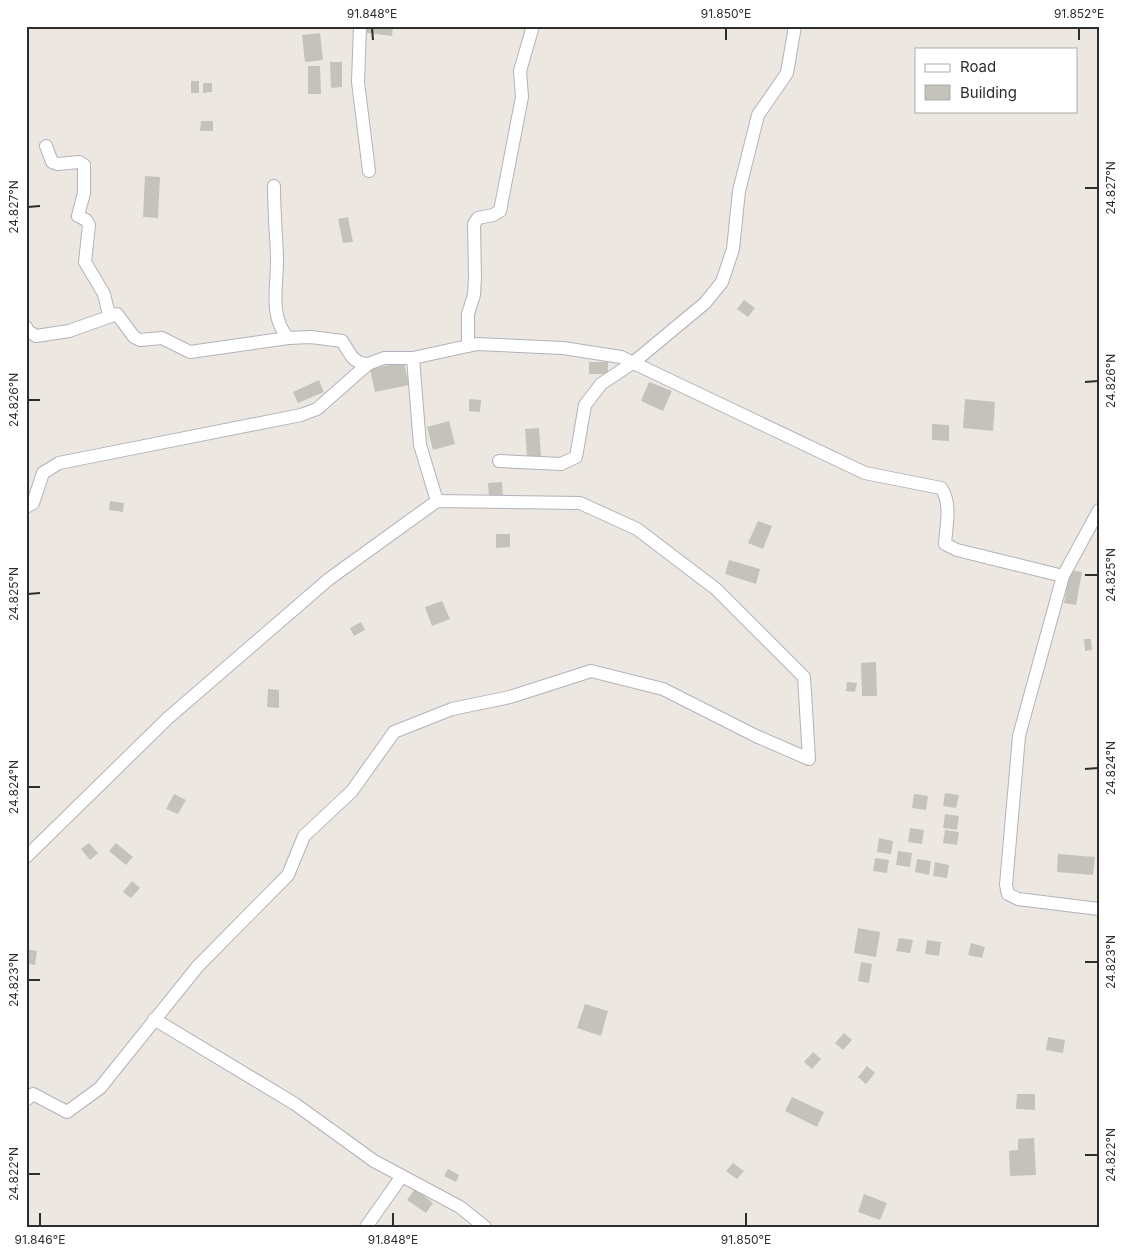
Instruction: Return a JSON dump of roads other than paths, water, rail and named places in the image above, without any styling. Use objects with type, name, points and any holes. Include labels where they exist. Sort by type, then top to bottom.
[{"type":"street","points":[[360,26],[358,82],[370,171]]},
{"type":"street","points":[[468,346],[468,314],[474,295],[475,278],[474,224],[478,218],[500,211],[522,97],[520,71],[533,26]]},
{"type":"street","points":[[499,461],[561,464],[576,457],[585,405],[601,384],[634,362],[705,303],[722,282],[734,249],[739,191],[758,115],[787,74],[794,26]]},
{"type":"street","points":[[46,146],[52,162],[58,164],[79,162],[84,165],[84,194],[78,210],[78,216],[86,220],[89,225],[85,262],[104,294],[109,315]]},
{"type":"street","points":[[274,186],[277,259],[276,310],[280,328],[288,338]]},
{"type":"street","points":[[26,327],[28,331],[36,336],[69,331],[109,315],[117,314],[122,318],[134,337],[140,340],[162,338],[190,352],[288,338],[320,338],[342,341],[352,359],[359,363],[368,364]]},
{"type":"street","points":[[26,507],[33,503],[43,473],[59,463],[301,415],[317,409],[368,364],[384,358],[413,358],[477,344],[563,348],[621,357],[634,362],[865,473],[941,488],[946,494],[947,502],[945,544],[958,550],[1063,576]]},
{"type":"street","points":[[413,358],[420,446],[437,502]]},
{"type":"street","points":[[26,857],[190,699],[329,579],[437,502],[580,503],[637,528],[716,589],[804,677],[809,759],[756,736],[663,689],[591,670],[510,698],[452,709],[394,732],[352,791],[304,836],[288,876],[198,966],[100,1088],[67,1112],[33,1094],[26,1100]]},
{"type":"street","points":[[1099,510],[1063,576],[1060,594],[1019,736],[1006,885],[1008,894],[1018,899],[1099,909]]},
{"type":"street","points":[[154,1019],[295,1104],[374,1161],[460,1207],[485,1227]]},
{"type":"street","points":[[366,1227],[402,1176]]}]
